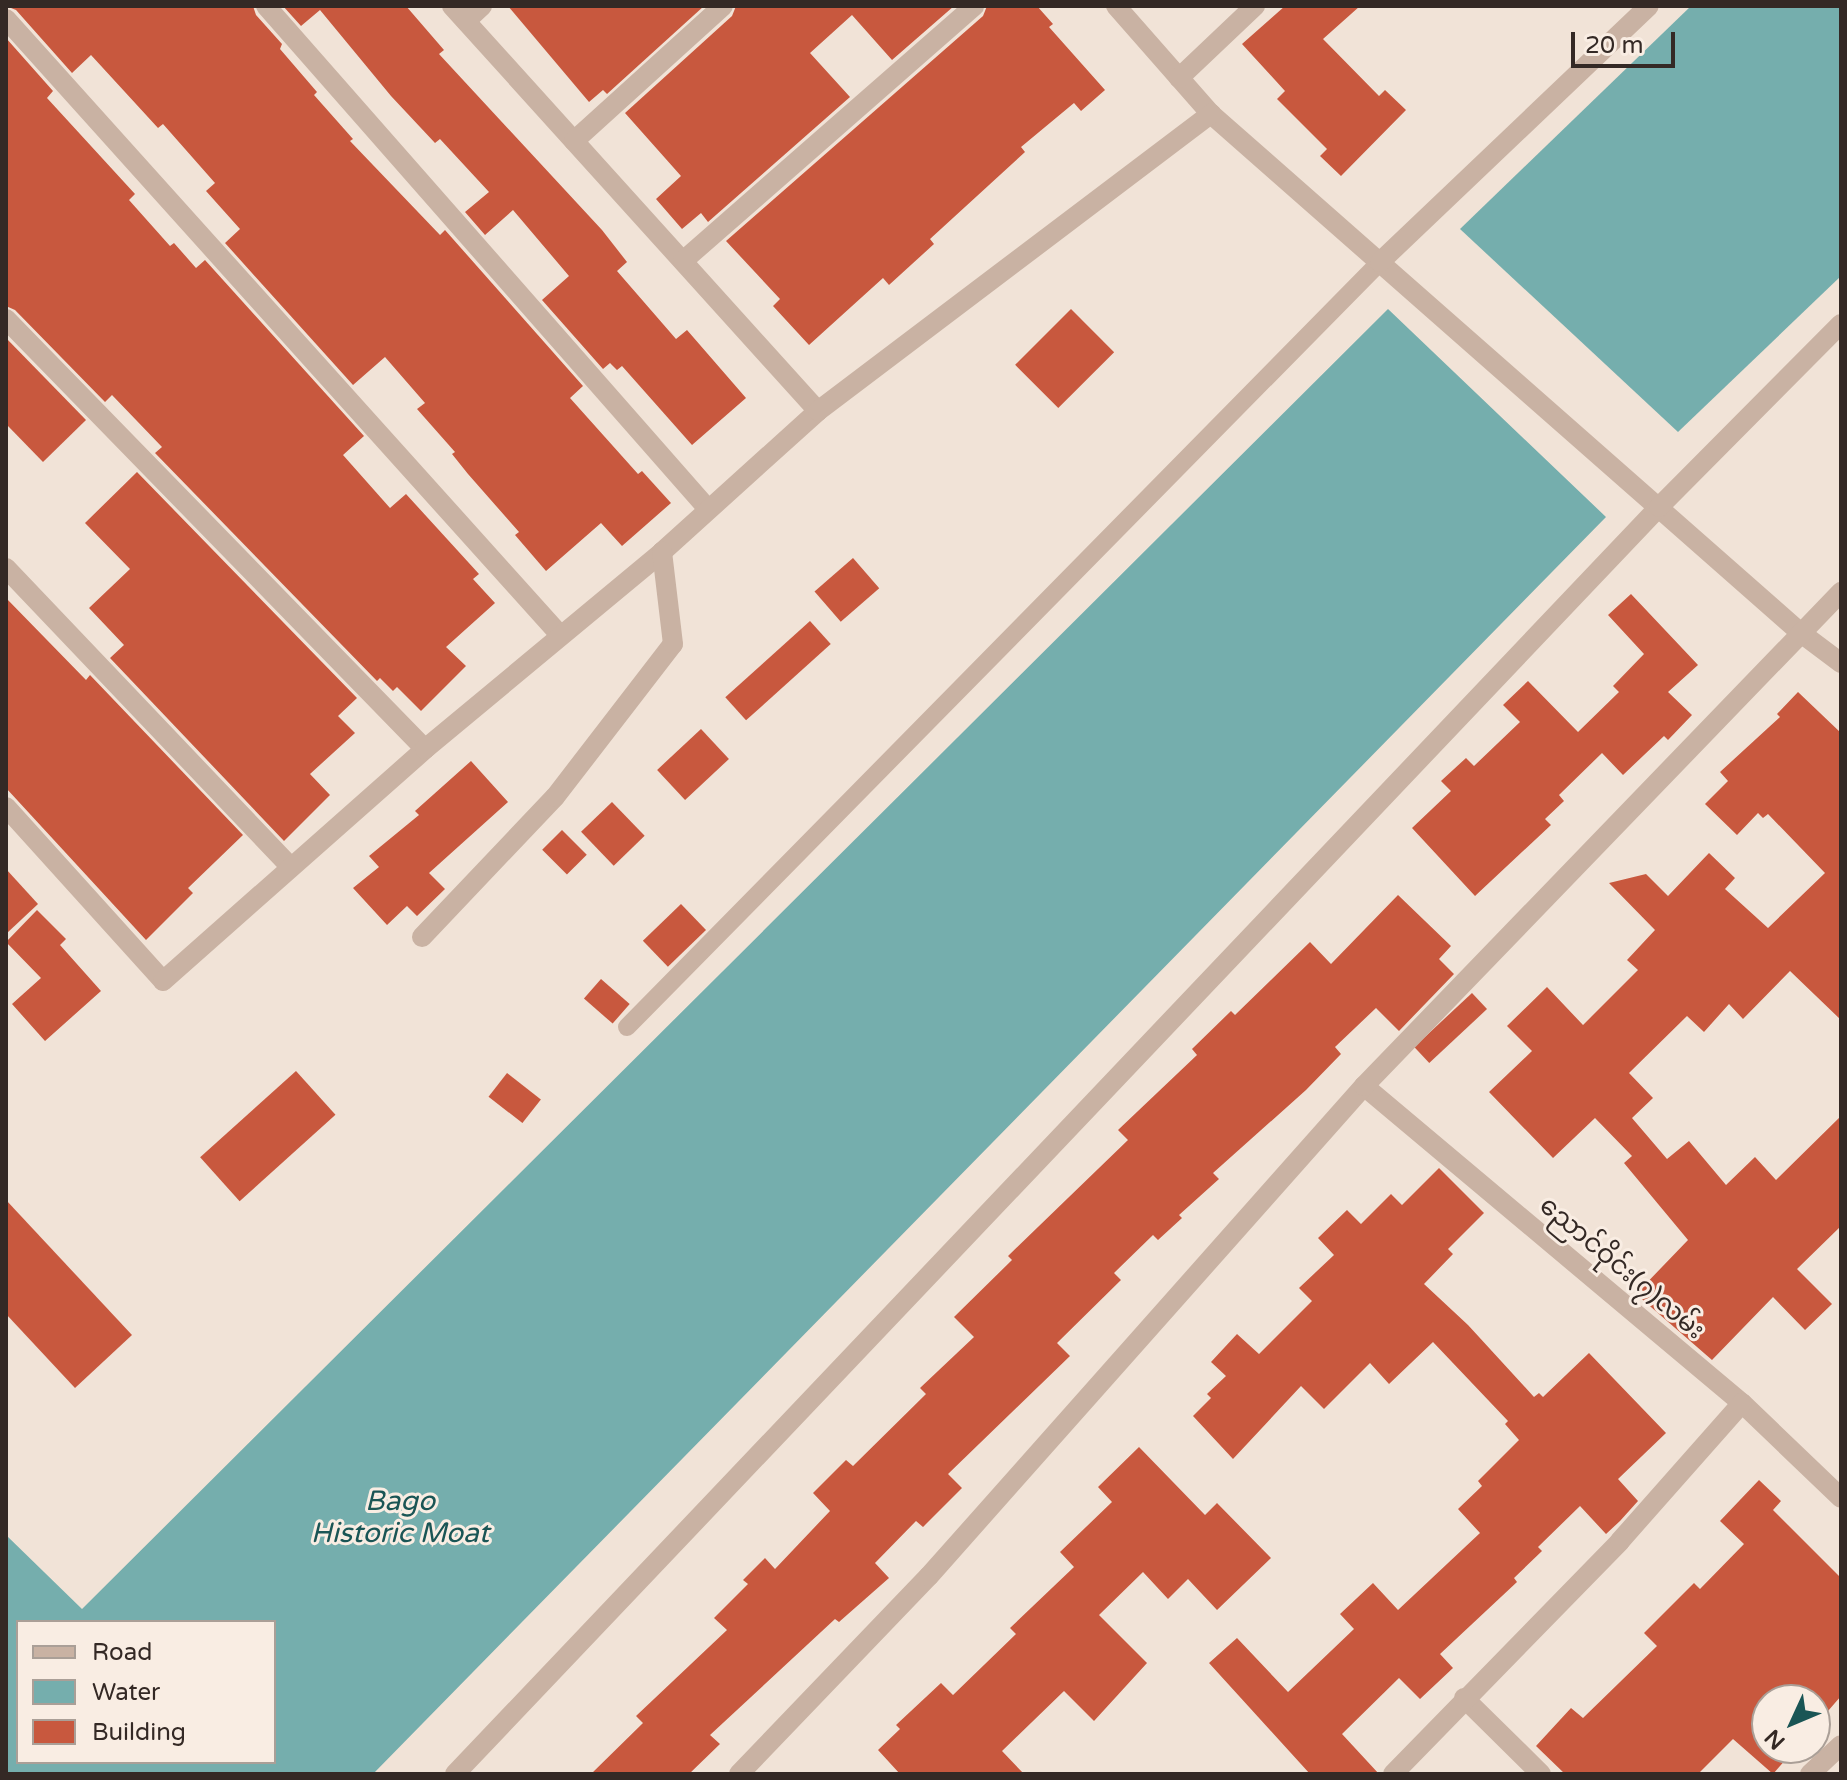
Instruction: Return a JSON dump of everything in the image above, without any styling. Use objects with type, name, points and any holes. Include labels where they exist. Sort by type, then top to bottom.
[{"type":"street","points":[[266,6],[708,509]]},
{"type":"street","points":[[482,6],[459,14],[818,411]]},
{"type":"street","points":[[574,141],[723,6]]},
{"type":"street","points":[[683,261],[974,6]]},
{"type":"street","points":[[1116,6],[1211,114],[1801,633],[1841,663]]},
{"type":"street","points":[[1179,78],[1255,6]]},
{"type":"street","points":[[1380,262],[1649,6]]},
{"type":"street","points":[[6,19],[560,635]]},
{"type":"street","points":[[6,807],[163,981],[425,749],[662,552],[818,411],[1211,114]]},
{"type":"street","points":[[6,319],[425,749]]},
{"type":"street","points":[[455,1774],[1659,507],[1841,324]]},
{"type":"street","points":[[422,937],[555,797],[673,644],[662,552]]},
{"type":"street","points":[[6,568],[291,867]]},
{"type":"street","points":[[739,1774],[929,1576],[1364,1086],[1841,592]]},
{"type":"street","name":"ညောင်ဝိုင်း(၇)လမ်း","points":[[1364,1086],[1742,1403],[1841,1498]]},
{"type":"street","points":[[1393,1774],[1620,1541],[1742,1403]]},
{"type":"street","points":[[1464,1698],[1541,1774]]},
{"type":"street","points":[[1810,1774],[1841,1745]]},
{"type":"lane","points":[[627,1027],[1380,262]]},
{"type":"water","points":[[1691,6],[1841,6],[1841,276],[1678,432],[1460,229]]},
{"type":"water","name":"Bago Historic Moat","points":[[1388,309],[1606,517],[373,1774],[6,1774],[6,1535],[82,1609]]},
{"type":"building","points":[[6,6],[253,6],[256,15],[282,44],[280,49],[317,92],[314,95],[353,139],[350,141],[440,235],[445,230],[583,386],[570,398],[638,474],[642,471],[671,503],[622,546],[601,523],[546,571],[515,535],[519,532],[417,409],[425,403],[385,357],[353,385],[225,243],[240,229],[206,191],[215,183],[163,124],[158,128],[91,55],[72,73],[16,10]]},
{"type":"building","points":[[283,6],[406,6],[444,50],[439,54],[602,230],[627,262],[617,271],[676,339],[687,330],[746,398],[692,445],[622,366],[617,370],[610,363],[603,369],[542,300],[569,276],[513,210],[485,235],[465,212],[489,192],[440,139],[435,143],[391,96],[320,10],[301,26]]},
{"type":"building","points":[[508,6],[704,6],[607,94],[603,90],[589,102]]},
{"type":"building","points":[[736,6],[954,6],[892,60],[852,15],[810,53],[850,97],[708,222],[701,213],[682,229],[656,199],[681,176],[625,113],[732,16]]},
{"type":"building","points":[[987,6],[1037,6],[1053,24],[1049,27],[1105,90],[1081,111],[1074,103],[1021,147],[1025,152],[930,239],[934,244],[889,285],[883,278],[809,345],[773,306],[780,299],[726,241],[983,16]]},
{"type":"building","points":[[1285,6],[1360,6],[1323,39],[1379,96],[1385,90],[1406,110],[1341,176],[1320,156],[1327,149],[1277,99],[1285,91],[1242,44]]},
{"type":"building","points":[[6,38],[53,91],[47,98],[135,194],[129,200],[170,246],[174,243],[196,268],[205,260],[364,436],[343,455],[390,508],[406,494],[479,574],[473,579],[495,603],[446,647],[466,666],[421,711],[397,687],[393,691],[380,678],[377,681],[155,453],[162,447],[112,395],[105,402],[15,310],[6,306]]},
{"type":"building","points":[[1071,309],[1114,352],[1058,408],[1015,365]]},
{"type":"building","points":[[6,338],[86,420],[43,462],[7,425]]},
{"type":"building","points":[[137,472],[357,698],[338,716],[355,733],[310,774],[330,795],[284,841],[110,658],[124,645],[89,608],[130,569],[85,523]]},
{"type":"building","points":[[853,558],[879,588],[841,622],[815,591]]},
{"type":"building","points":[[1631,594],[1698,665],[1668,692],[1692,715],[1668,740],[1664,736],[1623,775],[1602,753],[1559,795],[1564,801],[1545,819],[1551,825],[1475,896],[1412,828],[1451,791],[1441,781],[1466,758],[1474,766],[1520,722],[1503,705],[1528,681],[1578,732],[1619,692],[1613,686],[1644,654],[1608,615]]},
{"type":"building","points":[[6,598],[86,680],[90,675],[243,835],[188,888],[193,893],[146,940],[6,788]]},
{"type":"building","points":[[810,621],[831,644],[746,720],[725,697]]},
{"type":"building","points":[[1798,692],[1841,733],[1841,1020],[1790,971],[1743,1019],[1729,1004],[1704,1032],[1687,1016],[1629,1073],[1653,1098],[1632,1118],[1667,1159],[1689,1141],[1726,1185],[1755,1157],[1776,1180],[1841,1116],[1841,1226],[1797,1269],[1832,1304],[1805,1330],[1773,1297],[1712,1360],[1636,1294],[1688,1240],[1624,1163],[1632,1156],[1595,1118],[1553,1158],[1489,1092],[1532,1051],[1507,1026],[1547,987],[1583,1025],[1638,970],[1627,960],[1655,930],[1609,883],[1646,874],[1668,896],[1709,853],[1735,878],[1725,889],[1768,928],[1825,873],[1768,814],[1763,818],[1758,813],[1737,835],[1705,804],[1728,781],[1720,772],[1780,717],[1777,714]]},
{"type":"building","points":[[701,729],[729,759],[685,800],[657,770]]},
{"type":"building","points":[[471,761],[508,802],[429,873],[445,889],[417,916],[407,906],[387,925],[353,888],[379,867],[369,856],[419,815],[415,811]]},
{"type":"building","points":[[612,802],[645,836],[614,866],[581,832]]},
{"type":"building","points":[[562,830],[587,855],[567,875],[542,850]]},
{"type":"building","points":[[6,869],[38,904],[6,934]]},
{"type":"building","points":[[1398,895],[1451,946],[1439,959],[1454,974],[1399,1031],[1376,1008],[1335,1047],[1341,1054],[1306,1090],[1213,1173],[1219,1179],[1179,1215],[1182,1218],[1158,1240],[1153,1235],[1114,1273],[1121,1280],[1057,1343],[1070,1356],[948,1474],[962,1488],[923,1527],[916,1521],[875,1563],[889,1578],[839,1622],[835,1619],[710,1735],[720,1744],[689,1774],[591,1774],[643,1723],[636,1716],[727,1630],[714,1618],[748,1584],[743,1580],[765,1558],[775,1569],[830,1511],[813,1493],[846,1460],[853,1466],[926,1394],[920,1388],[974,1337],[954,1317],[1012,1260],[1008,1256],[1128,1140],[1118,1130],[1197,1055],[1192,1049],[1231,1011],[1235,1015],[1310,942],[1331,964]]},
{"type":"building","points":[[681,904],[706,930],[668,967],[643,941]]},
{"type":"building","points":[[37,910],[66,939],[60,945],[101,991],[45,1041],[12,1004],[41,978],[6,942]]},
{"type":"building","points":[[601,979],[630,1004],[613,1024],[584,999]]},
{"type":"building","points":[[1472,993],[1487,1009],[1429,1063],[1414,1047]]},
{"type":"building","points":[[296,1071],[335,1115],[240,1201],[200,1157]]},
{"type":"building","points":[[507,1073],[541,1099],[522,1123],[489,1097]]},
{"type":"building","points":[[1439,1168],[1484,1213],[1448,1249],[1453,1254],[1424,1284],[1468,1325],[1534,1397],[1539,1393],[1543,1397],[1589,1353],[1666,1433],[1618,1479],[1638,1501],[1620,1521],[1606,1534],[1580,1506],[1538,1547],[1542,1551],[1514,1578],[1517,1582],[1440,1654],[1453,1668],[1420,1699],[1399,1678],[1342,1734],[1379,1774],[1310,1774],[1209,1663],[1237,1638],[1288,1692],[1354,1629],[1340,1614],[1373,1583],[1398,1610],[1480,1533],[1458,1509],[1482,1486],[1478,1481],[1519,1440],[1505,1424],[1508,1421],[1433,1342],[1389,1384],[1370,1363],[1324,1409],[1301,1386],[1233,1459],[1193,1416],[1211,1398],[1207,1394],[1226,1376],[1211,1362],[1237,1334],[1259,1354],[1312,1301],[1299,1288],[1334,1255],[1318,1238],[1347,1210],[1361,1224],[1391,1194],[1402,1205]]},
{"type":"building","points":[[6,1200],[132,1335],[75,1388],[6,1314]]},
{"type":"building","points":[[1139,1447],[1205,1515],[1217,1503],[1271,1558],[1217,1610],[1188,1579],[1168,1599],[1143,1572],[1099,1615],[1147,1663],[1094,1721],[1064,1691],[1002,1751],[1024,1774],[900,1774],[878,1750],[900,1729],[896,1725],[941,1683],[953,1695],[1016,1634],[1010,1628],[1074,1567],[1060,1552],[1112,1502],[1098,1487]]},
{"type":"building","points":[[1759,1480],[1781,1501],[1773,1510],[1841,1578],[1841,1696],[1831,1708],[1831,1684],[1751,1684],[1751,1755],[1733,1739],[1698,1774],[1565,1774],[1536,1746],[1571,1708],[1583,1718],[1657,1646],[1644,1633],[1694,1583],[1700,1589],[1744,1544],[1720,1521]]},
{"type":"building","points":[[1762,1764],[1782,1764],[1773,1774]]}]
